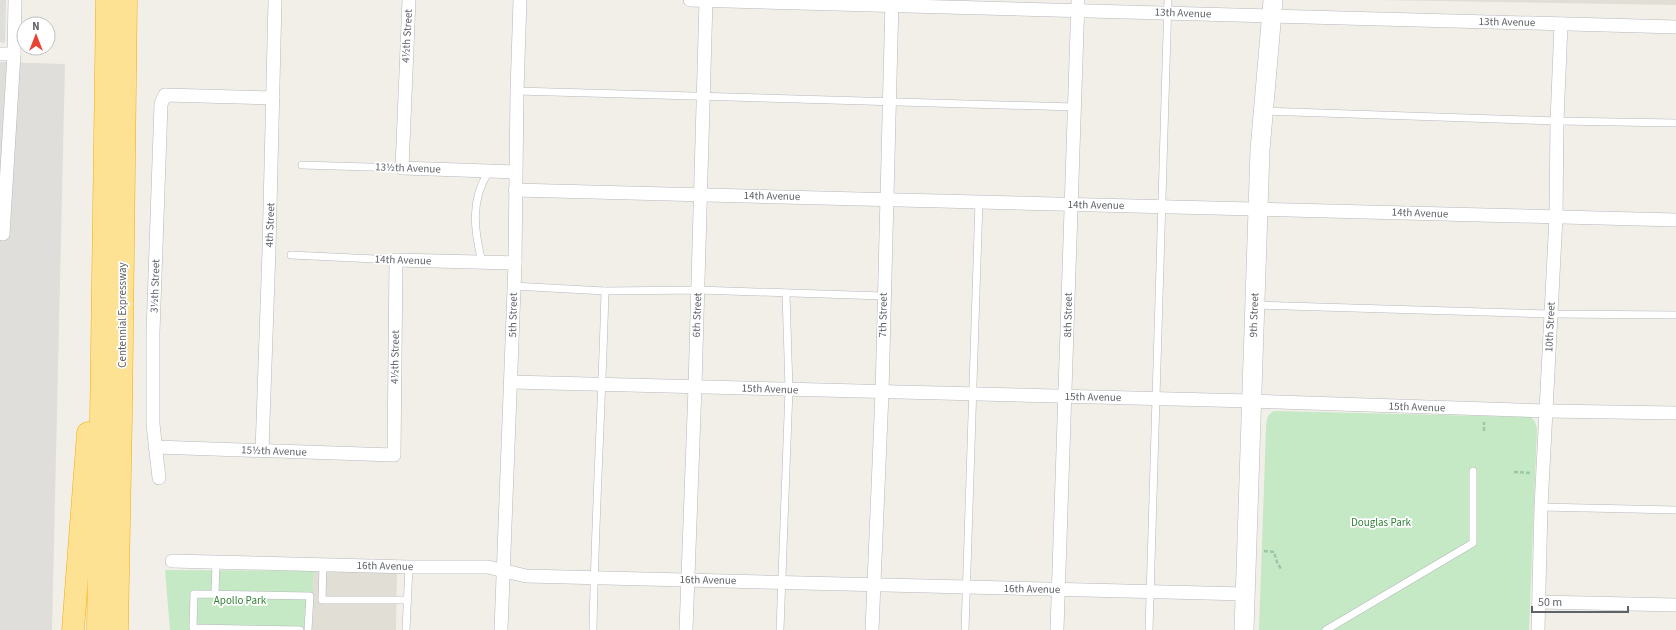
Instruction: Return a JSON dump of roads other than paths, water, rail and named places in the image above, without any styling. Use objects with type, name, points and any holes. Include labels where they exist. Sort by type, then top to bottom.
[{"type":"highway","name":"Centennial Expressway","points":[[98,630],[108,0]]},
{"type":"highway","name":"Centennial Expressway","points":[[117,630],[126,0]]},
{"type":"highway","points":[[73,630],[89,418],[103,309]]},
{"type":"highway","points":[[120,486],[128,585],[129,630]]},
{"type":"street","points":[[3,234],[14,54],[15,0]]},
{"type":"street","name":"4th Street","points":[[262,451],[269,250],[275,0]]},
{"type":"street","name":"4½th Street","points":[[402,168],[409,0]]},
{"type":"street","name":"5th Street","points":[[501,630],[511,382],[520,0]]},
{"type":"street","name":"13th Avenue","points":[[690,0],[1272,8],[1561,24],[1676,27]]},
{"type":"street","name":"6th Street","points":[[686,630],[695,386],[706,0]]},
{"type":"street","name":"7th Street","points":[[872,630],[882,392],[883,296],[892,3]]},
{"type":"street","name":"8th Street","points":[[1057,630],[1066,397],[1070,204],[1078,5]]},
{"type":"street","name":"9th Street","points":[[1244,630],[1257,208],[1262,111],[1272,8]]},
{"type":"street","name":"10th Street","points":[[1538,630],[1550,314],[1556,217],[1557,121],[1561,24]]},
{"type":"street","points":[[0,54],[14,54]]},
{"type":"street","name":"3½th Street","points":[[159,478],[153,424],[154,325],[161,104],[165,95],[273,98]]},
{"type":"street","name":"13½th Avenue","points":[[402,168],[515,172]]},
{"type":"street","name":"14th Avenue","points":[[515,190],[887,198],[1676,220]]},
{"type":"street","name":"4½th Street","points":[[394,455],[396,260]]},
{"type":"street","name":"14th Avenue","points":[[396,260],[514,263]]},
{"type":"street","name":"15th Avenue","points":[[511,382],[1066,397],[1155,398],[1546,411],[1676,413]]},
{"type":"street","name":"15½th Avenue","points":[[155,447],[394,455]]},
{"type":"street","name":"16th Avenue","points":[[172,561],[409,567],[488,567],[526,576],[782,581],[873,585],[1245,594]]},
{"type":"street","points":[[1540,602],[1676,605]]},
{"type":"lane","points":[[1148,630],[1168,6]]},
{"type":"lane","points":[[517,91],[1074,107]]},
{"type":"lane","points":[[1262,111],[1557,121],[1676,123]]},
{"type":"lane","name":"13½th Avenue","points":[[302,165],[402,168]]},
{"type":"lane","points":[[482,262],[476,237],[476,200],[481,183],[490,171]]},
{"type":"lane","points":[[965,630],[979,201]]},
{"type":"lane","name":"14th Avenue","points":[[291,255],[396,260]]},
{"type":"lane","points":[[513,286],[605,292],[698,290],[883,296]]},
{"type":"lane","points":[[593,630],[599,447],[603,384],[605,292]]},
{"type":"lane","points":[[780,630],[789,389],[786,293]]},
{"type":"lane","points":[[1254,305],[1550,314],[1676,316]]},
{"type":"lane","points":[[1326,630],[1473,543],[1473,470]]},
{"type":"lane","points":[[1542,507],[1676,510]]},
{"type":"lane","points":[[215,594],[216,562]]},
{"type":"lane","points":[[323,564],[322,600],[407,600]]},
{"type":"lane","points":[[406,630],[409,567]]},
{"type":"lane","points":[[300,630],[193,628],[194,594],[310,596],[308,630]]},
{"type":"park label","name":"Douglas Park","points":[[1381,522]]},
{"type":"park label","name":"Apollo Park","points":[[240,600]]}]
